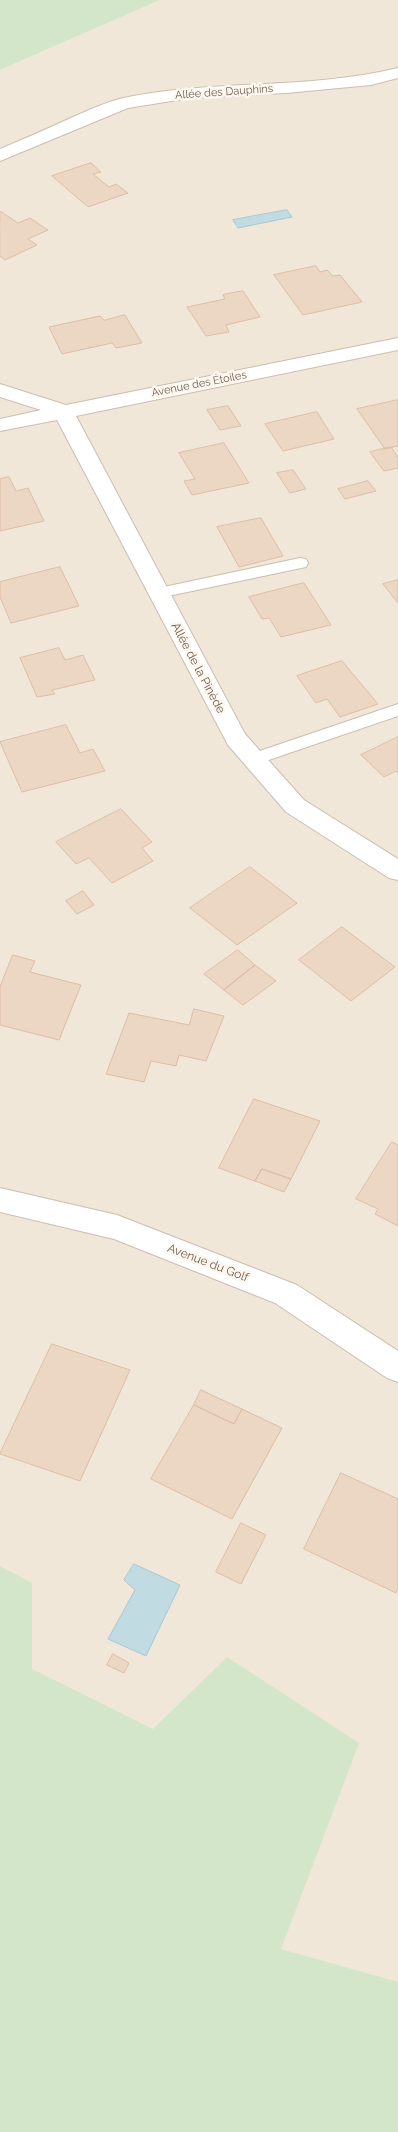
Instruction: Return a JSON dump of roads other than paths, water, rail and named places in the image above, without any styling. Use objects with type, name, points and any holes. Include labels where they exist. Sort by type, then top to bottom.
[{"type":"street","name":"Allée des Dauphins","points":[[0,156],[93,114],[124,103],[190,93],[286,88],[371,80],[398,73]]},
{"type":"street","name":"Avenue des Étoiles","points":[[0,425],[398,344]]},
{"type":"street","points":[[0,390],[63,411]]},
{"type":"street","name":"Allée de la Pinède","points":[[63,411],[236,739],[295,806],[398,871]]},
{"type":"street","name":"Avenue du Golf","points":[[0,1200],[117,1228],[286,1294],[398,1368]]},
{"type":"lane","points":[[162,599],[302,569]]},
{"type":"lane","points":[[254,759],[398,710]]},
{"type":"water","points":[[287,210],[292,217],[238,228],[233,220]]},
{"type":"water","points":[[134,1564],[180,1585],[146,1656],[108,1639],[135,1590],[124,1580]]}]
